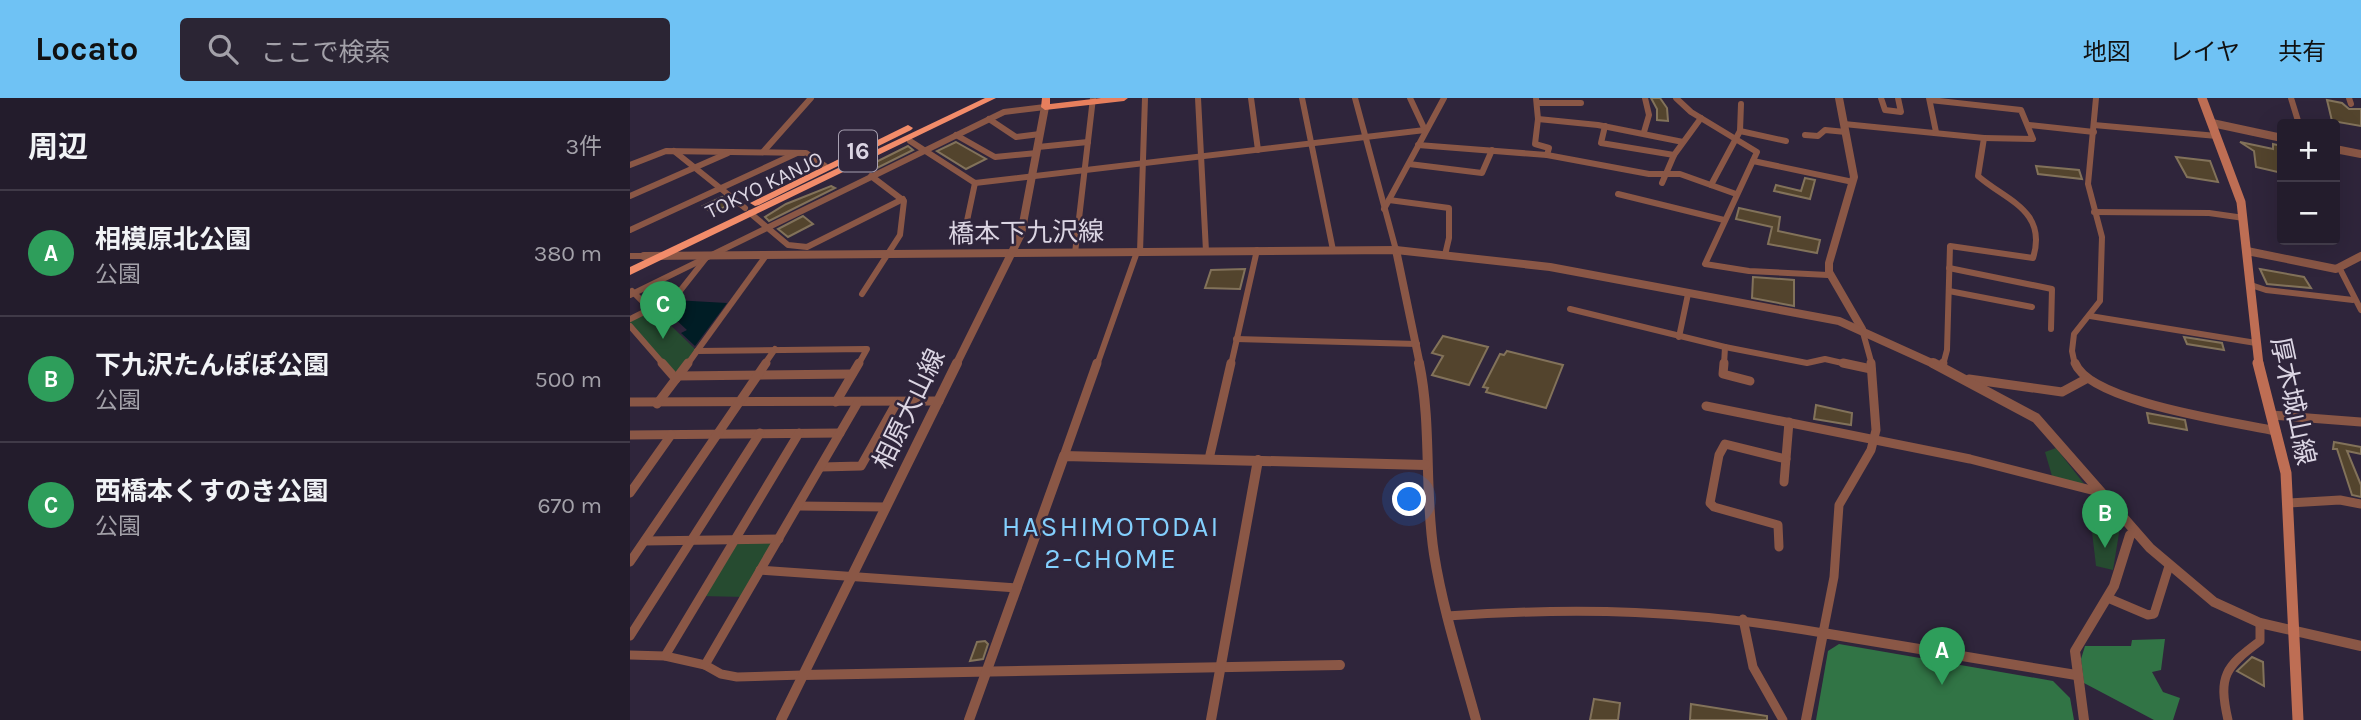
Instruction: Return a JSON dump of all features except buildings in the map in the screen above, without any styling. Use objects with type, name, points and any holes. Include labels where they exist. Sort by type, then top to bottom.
[{"type":"highway","name":"16","points":[[748,211],[825,166],[972,98]]},
{"type":"highway","name":"TOKYO KANJO","points":[[630,262],[774,202],[982,98]]},
{"type":"highway","name":"TOKYO KANJO","points":[[630,271],[748,211],[954,113],[992,98]]},
{"type":"highway","points":[[774,202],[999,98]]},
{"type":"main road","points":[[1046,102],[1124,98]]},
{"type":"main road","name":"厚木城山線","points":[[2202,98],[2237,188],[2244,218],[2263,388],[2276,431],[2289,503],[2301,718]]},
{"type":"street","points":[[763,152],[811,98]]},
{"type":"street","points":[[969,720],[1139,252],[1145,98]]},
{"type":"street","points":[[1198,98],[1206,251]]},
{"type":"street","points":[[1251,98],[1258,150]]},
{"type":"street","points":[[1301,98],[1333,250]]},
{"type":"street","points":[[1356,98],[1396,250],[1417,344],[1424,385],[1426,465],[1434,554],[1447,616],[1476,720]]},
{"type":"street","points":[[1410,98],[1424,130]]},
{"type":"street","points":[[1384,209],[1424,130],[1444,98]]},
{"type":"street","points":[[1644,98],[1648,106],[1648,123],[1644,132]]},
{"type":"street","points":[[1677,98],[1701,118],[1739,134],[1786,141]]},
{"type":"street","points":[[1806,720],[1834,577],[1839,505],[1875,439],[1877,420],[1871,369],[1862,329],[1854,308],[1828,275],[1829,263],[1853,181],[1854,166],[1839,98]]},
{"type":"street","points":[[1881,98],[1885,110],[1899,112],[1902,110],[1898,98]]},
{"type":"street","points":[[2096,98],[2088,184],[2102,241],[2099,255],[2100,301],[2074,334],[2074,362],[2086,379],[2125,398],[2276,431]]},
{"type":"street","points":[[2291,98],[2297,119]]},
{"type":"street","points":[[1804,135],[1818,136],[1825,130],[1845,128],[1936,132],[2031,141],[2029,125],[2021,110],[1930,99],[1936,132]]},
{"type":"street","points":[[1075,253],[1093,100]]},
{"type":"street","points":[[1547,155],[1549,148],[1535,144],[1538,119],[1536,100],[1581,103]]},
{"type":"street","points":[[649,308],[631,292],[989,119],[1007,111],[1046,102]]},
{"type":"street","name":"相原大山線","points":[[781,720],[1024,225],[1046,102]]},
{"type":"street","points":[[1711,185],[1739,134],[1741,104]]},
{"type":"street","points":[[1662,183],[1674,155],[1701,118]]},
{"type":"street","points":[[989,119],[1017,136],[1040,134]]},
{"type":"street","points":[[1538,119],[1644,132],[1683,142]]},
{"type":"street","points":[[2212,123],[2277,137]]},
{"type":"street","points":[[2029,125],[2217,136]]},
{"type":"street","points":[[1605,126],[1601,143],[1674,155]]},
{"type":"street","points":[[910,141],[975,183],[1424,130]]},
{"type":"street","points":[[1739,134],[1756,150],[1707,265],[1828,275]]},
{"type":"street","points":[[956,135],[995,157],[1088,142]]},
{"type":"street","points":[[1942,367],[1947,350],[1950,246],[1954,244],[2027,258],[2035,256],[2027,208],[1983,182],[1976,173],[1985,150],[1984,138]]},
{"type":"street","points":[[1418,145],[1547,155],[1649,174],[1680,174],[1735,194]]},
{"type":"street","points":[[1409,164],[1482,173],[1492,150]]},
{"type":"street","points":[[2340,150],[2361,154]]},
{"type":"street","points":[[630,165],[659,152],[674,151],[800,152],[825,166]]},
{"type":"street","points":[[674,151],[788,245],[807,247],[903,199]]},
{"type":"street","points":[[630,196],[731,152]]},
{"type":"street","points":[[630,230],[800,152]]},
{"type":"street","points":[[1753,161],[1853,181]]},
{"type":"street","points":[[871,176],[903,199]]},
{"type":"street","points":[[964,235],[975,183]]},
{"type":"street","points":[[1618,194],[1724,220]]},
{"type":"street","points":[[862,294],[900,235],[903,199]]},
{"type":"street","points":[[1389,201],[1448,208],[1449,237],[1445,255]]},
{"type":"street","points":[[2094,212],[2209,214],[2244,218]]},
{"type":"street","points":[[1209,459],[1256,250]]},
{"type":"street","name":"橋本下九沢線","points":[[644,256],[657,258],[1396,250],[1550,268],[1826,319],[1862,329],[1966,379],[2036,418],[2135,532],[2169,566],[2209,599],[2260,623],[2361,646]]},
{"type":"street","points":[[2247,251],[2340,269],[2361,256]]},
{"type":"street","points":[[630,256],[644,256]]},
{"type":"street","points":[[630,318],[676,296],[706,257]]},
{"type":"street","points":[[657,404],[765,257]]},
{"type":"street","points":[[1949,268],[2052,289],[2051,329]]},
{"type":"street","points":[[2340,269],[2353,300],[2361,310]]},
{"type":"street","points":[[2251,285],[2266,290],[2353,300]]},
{"type":"street","points":[[1949,291],[2032,307]]},
{"type":"street","points":[[1679,337],[1688,295]]},
{"type":"street","points":[[1570,309],[1726,347],[1807,362],[1825,359],[1871,369]]},
{"type":"street","points":[[2090,316],[2220,335],[2256,343]]},
{"type":"street","points":[[630,326],[677,378]]},
{"type":"street","points":[[1236,339],[1417,344]]},
{"type":"street","points":[[1726,347],[1723,374],[1750,381]]},
{"type":"street","points":[[630,562],[775,349]]},
{"type":"street","points":[[697,351],[867,349],[836,402]]},
{"type":"street","points":[[677,378],[852,374]]},
{"type":"street","points":[[1966,379],[2062,392],[2086,379]]},
{"type":"street","points":[[630,402],[737,404],[939,401]]},
{"type":"street","points":[[705,665],[858,402]]},
{"type":"street","points":[[821,467],[861,466],[897,402]]},
{"type":"street","points":[[1706,406],[1875,439],[2029,473],[2099,492]]},
{"type":"street","points":[[2271,415],[2361,422]]},
{"type":"street","points":[[1784,482],[1789,422]]},
{"type":"street","points":[[630,636],[760,433]]},
{"type":"street","points":[[664,656],[799,433]]},
{"type":"street","points":[[630,435],[840,433]]},
{"type":"street","points":[[630,493],[671,435]]},
{"type":"street","points":[[1779,547],[1778,525],[1714,507],[1710,503],[1716,468],[1725,444],[1786,459]]},
{"type":"street","points":[[1065,456],[1426,465]]},
{"type":"street","points":[[1211,720],[1258,460]]},
{"type":"street","points":[[2289,503],[2340,500],[2361,504]]},
{"type":"street","points":[[799,506],[886,507]]},
{"type":"street","points":[[2084,720],[2076,675],[2075,651],[2108,598],[2120,572],[2130,535],[2135,532]]},
{"type":"street","points":[[645,541],[779,539]]},
{"type":"street","points":[[2108,598],[2148,615],[2154,614],[2169,566]]},
{"type":"street","points":[[760,570],[1017,588]]},
{"type":"street","points":[[1447,616],[1545,609],[1612,609],[1743,619],[2076,675]]},
{"type":"street","points":[[1743,619],[1753,667],[1783,720]]},
{"type":"street","points":[[2228,720],[2221,688],[2223,673],[2231,662],[2260,641],[2260,623]]},
{"type":"street","points":[[630,656],[664,656],[705,665],[721,674],[737,677],[1340,664]]},
{"type":"green space","points":[[652,307],[697,351],[678,376],[630,326],[630,319]]},
{"type":"green space","points":[[2056,448],[2085,485],[2052,476],[2045,452]]},
{"type":"green space","points":[[2114,520],[2120,527],[2113,570],[2096,566],[2091,523]]},
{"type":"green space","points":[[779,539],[744,597],[701,596],[735,540]]},
{"type":"green space","points":[[2165,639],[2161,670],[2152,672],[2163,692],[2180,698],[2173,720],[2154,720],[2084,683],[2081,659],[2085,646],[2131,646],[2132,640]]},
{"type":"green space","points":[[1839,644],[2053,681],[2070,698],[2074,720],[1816,720],[1828,651]]},
{"type":"water","points":[[674,300],[727,303],[695,346],[681,333],[687,330],[662,307]]},
{"type":"place","name":"西橋本くすのき公園","points":[[663,339]]},
{"type":"place","name":"下九沢たんぽぽ公園","points":[[2105,548]]},
{"type":"place","name":"相模原北公園","points":[[1942,685]]},
{"type":"district","name":"HASHIMOTODAI 2-CHOME","points":[[1111,542]]}]
